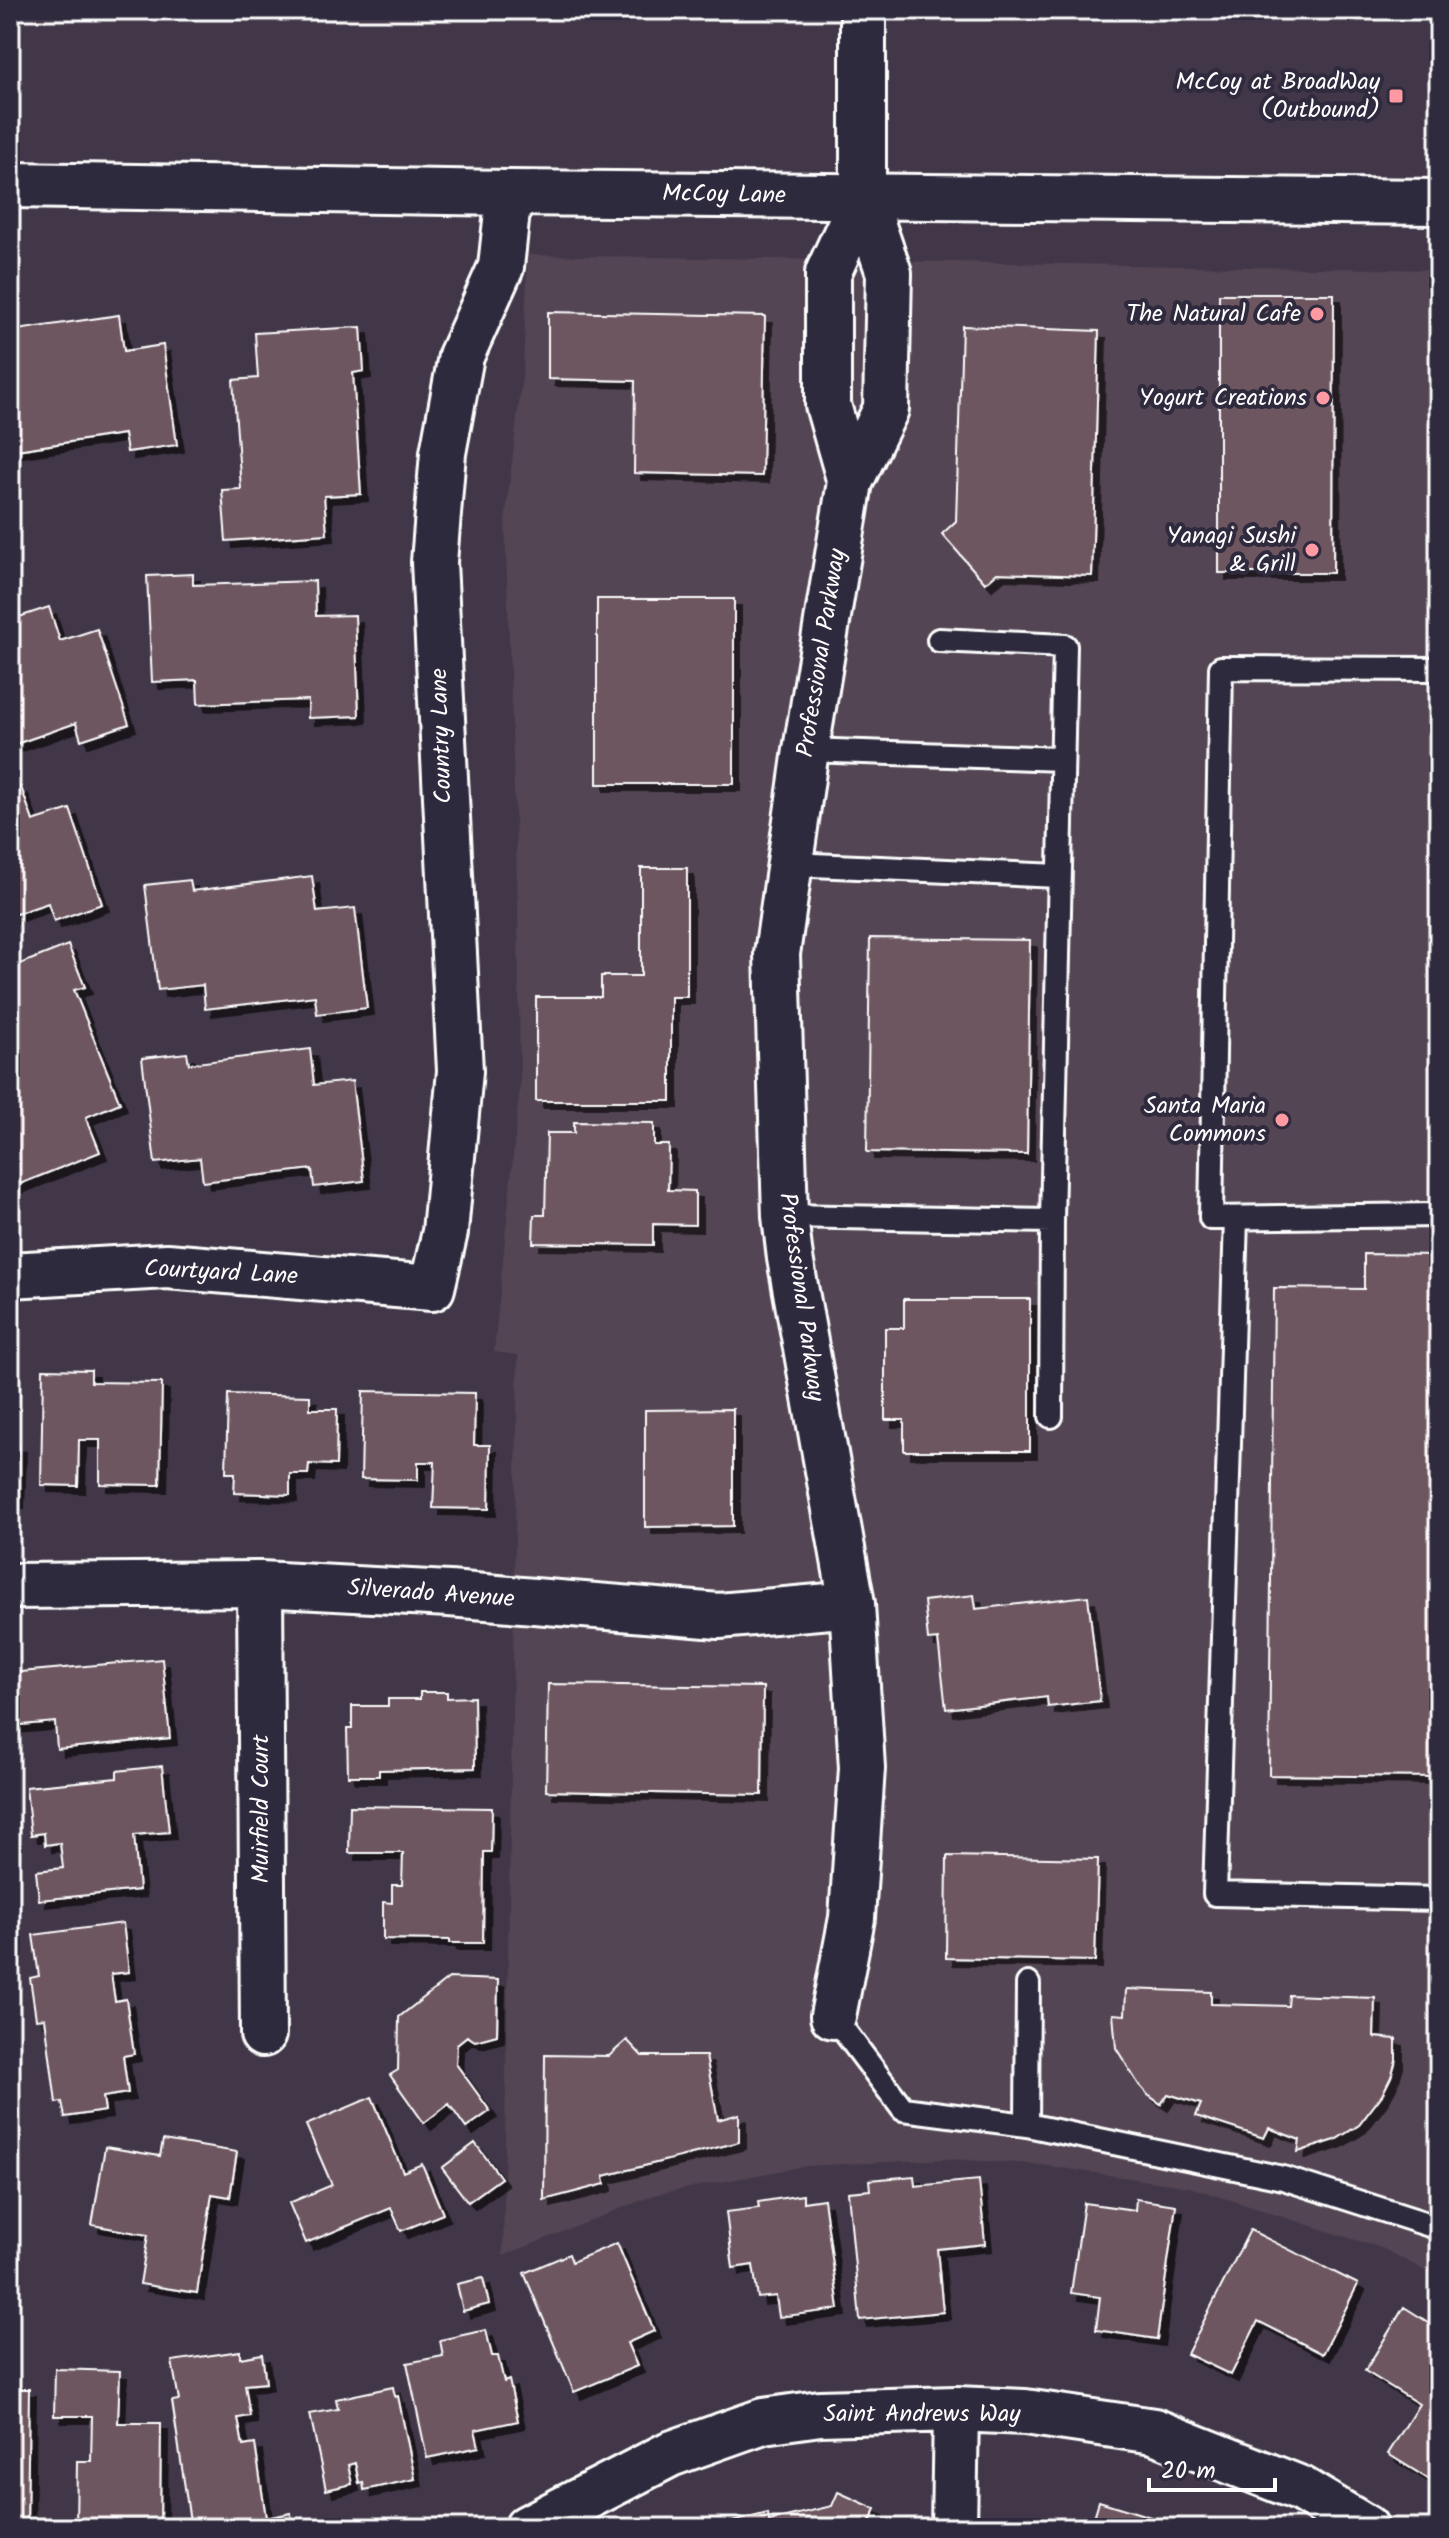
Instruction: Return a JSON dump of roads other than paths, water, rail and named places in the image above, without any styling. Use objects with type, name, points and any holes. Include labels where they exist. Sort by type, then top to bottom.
[{"type":"street","name":"Professional Parkway","points":[[833,2016],[852,1918],[862,1768],[852,1604],[785,1216],[777,954],[806,750],[850,482],[886,409],[889,273],[863,197],[863,10]]},
{"type":"street","name":"McCoy Lane","points":[[10,185],[1439,202]]},
{"type":"street","name":"Country Lane","points":[[432,1288],[445,1232],[460,1071],[434,562],[443,453],[461,356],[501,267],[509,193]]},
{"type":"street","name":"Professional Parkway","points":[[850,482],[828,405],[828,273],[863,197]]},
{"type":"street","name":"Courtyard Lane","points":[[10,1275],[167,1266],[432,1288]]},
{"type":"street","name":"Silverado Avenue","points":[[10,1586],[260,1584],[449,1594],[719,1616],[852,1604]]},
{"type":"street","name":"Muirfield Court","points":[[260,1584],[263,2034]]},
{"type":"street","name":"Saint Andrews Way","points":[[527,2528],[670,2454],[763,2421],[820,2413],[956,2409],[1025,2412],[1154,2431],[1301,2489],[1366,2528]]},
{"type":"street","points":[[954,2528],[956,2409]]},
{"type":"lane","points":[[939,640],[1065,646],[1052,1221],[1051,1416]]},
{"type":"lane","points":[[1439,669],[1221,668],[1211,1218],[1439,1215]]},
{"type":"lane","points":[[806,750],[1061,759]]},
{"type":"lane","points":[[790,864],[1059,876]]},
{"type":"lane","points":[[785,1216],[1052,1221]]},
{"type":"lane","points":[[1236,1218],[1215,1894],[1439,1899]]},
{"type":"lane","points":[[1027,2125],[1028,1984]]},
{"type":"lane","points":[[833,2016],[903,2109],[1027,2125],[1283,2178],[1438,2225]]},
{"type":"place","name":"McCoy at BroadWay (Outbound)","points":[[1396,96]]},
{"type":"place","name":"The Natural Cafe","points":[[1317,314]]},
{"type":"place","name":"Yogurt Creations","points":[[1323,398]]},
{"type":"place","name":"Yanagi Sushi & Grill","points":[[1312,550]]},
{"type":"place","name":"Santa Maria Commons","points":[[1282,1120]]}]
